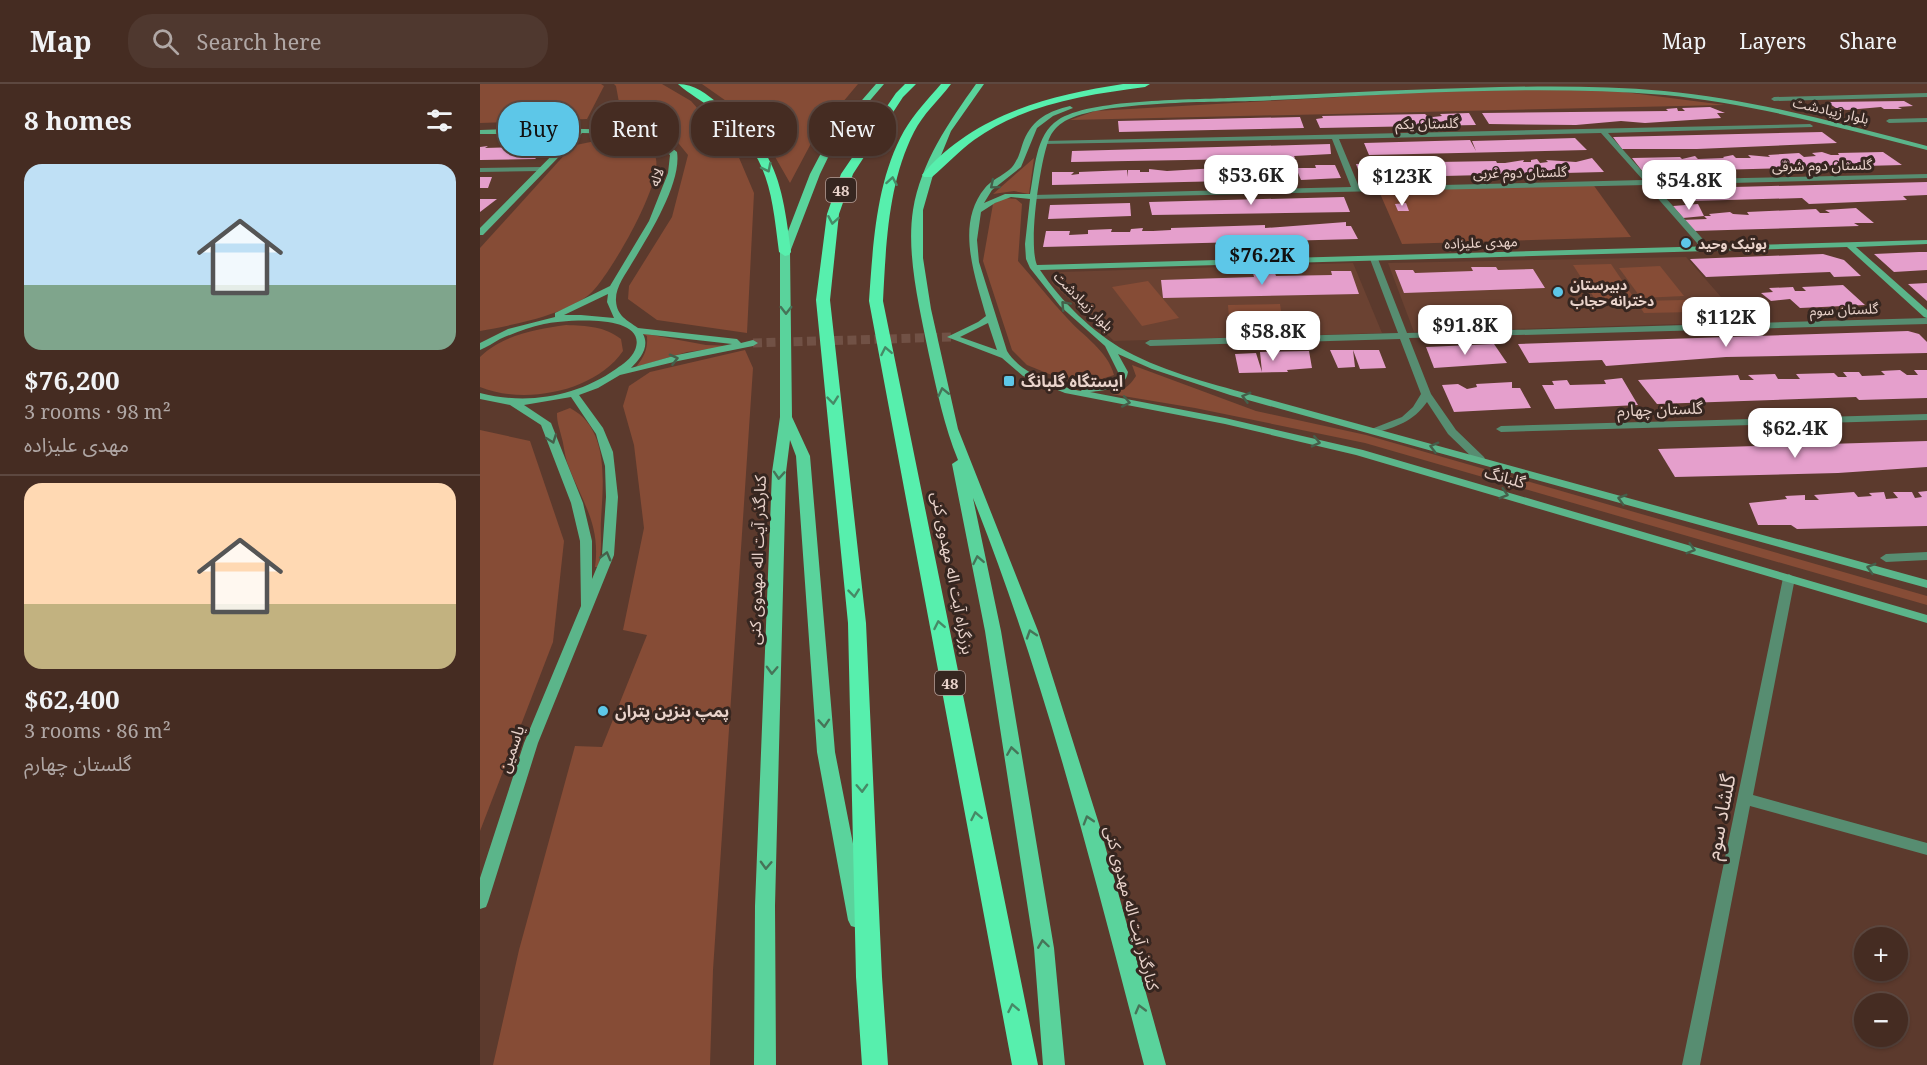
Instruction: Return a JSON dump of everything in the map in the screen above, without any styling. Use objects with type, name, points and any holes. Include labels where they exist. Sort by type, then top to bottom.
[{"type":"highway","points":[[683,84],[729,116],[752,142],[770,171],[778,195],[785,252]]},
{"type":"highway","name":"بزرگراه آیت اله مهدوی کنی","points":[[946,84],[910,132],[894,168],[878,259],[876,301],[1025,1065]]},
{"type":"highway","points":[[928,175],[969,138],[1020,111],[1067,96],[1145,84]]},
{"type":"highway","name":"48","points":[[875,1065],[869,977],[857,622],[823,300],[833,214],[847,174],[905,90]]},
{"type":"main road","name":"کنارگذر آیت اله مهدوی کنی","points":[[980,84],[947,131],[928,175],[918,210],[918,258],[925,309],[952,429],[1030,631],[1090,824],[1155,1065]]},
{"type":"main road","name":"کنارگذر آیت اله مهدوی کنی","points":[[765,1065],[765,906],[778,472],[786,417],[785,252],[815,174],[833,138],[878,86]]},
{"type":"main road","points":[[786,417],[803,456],[826,752],[869,977]]},
{"type":"main road","points":[[952,429],[993,631],[1040,924],[1054,1065]]},
{"type":"street","points":[[1005,356],[974,261],[978,211],[983,196],[990,187],[1019,163],[1030,134],[1039,121],[1077,105],[1101,102],[1457,84]]},
{"type":"street","name":"بلوار زیبادشت","points":[[1606,84],[1744,100],[1927,142]]},
{"type":"street","name":"بلوار زیبادشت","points":[[1109,345],[1077,318],[1045,284],[1030,260],[1033,197],[1047,133],[1056,122],[1068,115],[1091,109],[1540,86],[1637,91],[1712,100],[1830,123],[1927,148]]},
{"type":"street","points":[[1774,99],[1927,95]]},
{"type":"street","points":[[1889,121],[1927,120]]},
{"type":"street","name":"گلستان یکم","points":[[1044,143],[1810,126]]},
{"type":"street","points":[[482,230],[580,131]]},
{"type":"street","points":[[1603,131],[1707,249]]},
{"type":"street","name":"لاله","points":[[480,132],[631,132],[657,139],[674,154],[672,173],[653,221],[613,288]]},
{"type":"street","points":[[1335,137],[1356,190]]},
{"type":"street","points":[[480,170],[540,169]]},
{"type":"street","name":"گلستان دوم شرقی","points":[[1647,182],[1927,176]]},
{"type":"street","name":"گلستان دوم غربی","points":[[1033,197],[1647,182]]},
{"type":"street","points":[[978,211],[1000,196],[1020,194],[1033,197]]},
{"type":"street","name":"مهدی علیزاده","points":[[1035,268],[1927,242]]},
{"type":"street","points":[[1850,245],[1927,315]]},
{"type":"street","points":[[1374,258],[1426,394],[1452,432],[1480,459]]},
{"type":"street","points":[[613,288],[612,302],[620,322]]},
{"type":"street","points":[[480,346],[514,330],[577,307],[613,288]]},
{"type":"street","points":[[992,315],[981,324],[952,337],[1005,356],[1024,372],[1046,384],[1068,391],[1103,388],[1115,385],[1122,379],[1123,372],[1109,345]]},
{"type":"street","points":[[482,398],[511,401],[534,400],[573,393],[617,374],[677,358],[753,343],[692,339],[634,330],[620,322],[581,317],[535,323]]},
{"type":"street","name":"گلستان سوم","points":[[1150,343],[1927,321]]},
{"type":"street","points":[[480,335],[514,330]]},
{"type":"street","points":[[617,374],[632,362],[640,350],[641,339],[634,330]]},
{"type":"street","name":"گلبانگ","points":[[1109,345],[1164,370],[1240,396],[1480,459],[1927,584]]},
{"type":"street","name":"گلبانگ","points":[[1068,391],[1225,421],[1359,452],[1927,619]]},
{"type":"street","name":"یاسمین","points":[[480,902],[531,743],[608,555],[610,468],[605,441],[573,393]]},
{"type":"street","points":[[1374,430],[1401,422],[1419,410],[1426,394]]},
{"type":"street","name":"یاسمین","points":[[511,401],[546,423],[577,503],[586,541],[586,611]]},
{"type":"street","name":"گلستان چهارم","points":[[1501,429],[1927,417]]},
{"type":"street","points":[[1886,558],[1927,556]]},
{"type":"street","name":"گلشاد سوم","points":[[1691,1065],[1789,578]]},
{"type":"street","points":[[1745,799],[1927,849]]},
{"type":"shaded area","points":[[480,84],[601,84],[604,86],[596,102],[591,102],[591,111],[587,119],[579,119],[579,102],[498,102],[498,122],[480,123]]},
{"type":"shaded area","points":[[614,84],[662,84],[692,102],[691,156],[738,156],[754,193],[747,333],[657,320],[628,299],[629,286],[672,217],[688,155],[679,144],[679,102],[619,102]]},
{"type":"shaded area","points":[[702,84],[858,84],[843,102],[809,102],[809,147],[790,183],[775,156],[797,156],[797,102],[728,102]]},
{"type":"shaded area","points":[[1494,88],[1616,91],[1725,105],[1070,120],[1095,111]]},
{"type":"shaded area","points":[[591,142],[591,156],[655,156],[656,168],[645,204],[623,247],[600,282],[581,300],[539,318],[480,331],[480,248],[563,156],[579,156],[579,144]]},
{"type":"shaded area","points":[[1034,158],[1029,194],[1014,191],[993,194]]},
{"type":"shaded area","points":[[1592,183],[1631,237],[1402,244],[1378,189]]},
{"type":"shaded area","points":[[1005,198],[1016,199],[1022,204],[1018,261],[1073,325],[1101,351],[1114,375],[1089,383],[1059,378],[1027,365],[1012,350],[983,261],[993,204]]},
{"type":"shaded area","name":"دبیرستان دخترانه حجاب","points":[[1686,257],[1743,322],[1414,332],[1388,263]]},
{"type":"shaded area","points":[[1353,263],[1382,333],[1114,341],[1052,283],[1052,278],[1061,272]]},
{"type":"shaded area","points":[[1611,264],[1634,298],[1595,299],[1573,265]]},
{"type":"shaded area","points":[[1660,266],[1684,296],[1641,298],[1619,268]]},
{"type":"shaded area","points":[[1148,281],[1179,318],[1142,326],[1112,287]]},
{"type":"shaded area","points":[[1686,300],[1695,312],[1644,313],[1636,301]]},
{"type":"shaded area","points":[[1280,304],[1282,317],[1229,318],[1228,305]]},
{"type":"shaded area","points":[[566,325],[588,326],[608,331],[621,339],[623,351],[611,365],[595,376],[558,391],[517,395],[480,387],[480,357],[489,349],[520,334]]},
{"type":"shaded area","points":[[641,333],[706,345],[732,346],[687,352],[636,367],[647,345],[647,336]]},
{"type":"shaded area","points":[[745,350],[753,368],[713,970],[710,1065],[493,1065],[519,950],[575,746],[602,747],[647,635],[623,630],[644,528],[634,445],[623,406],[629,386],[650,372]]},
{"type":"shaded area","points":[[1132,365],[1256,411],[1366,435],[1927,596],[1927,605],[1365,443],[1195,408],[1111,394],[1125,388],[1136,376]]},
{"type":"shaded area","points":[[570,408],[583,417],[592,429],[601,458],[603,490],[601,549],[598,567],[595,567],[595,538],[589,513],[567,462],[558,422],[557,413]]},
{"type":"shaded area","points":[[480,430],[530,441],[564,541],[553,642],[480,831]]},
{"type":"building","points":[[1904,101],[1913,106],[1898,107],[1902,109],[1881,107],[1847,110],[1836,108],[1827,102]]},
{"type":"building","points":[[1710,107],[1725,113],[1717,113],[1721,118],[1645,123],[1621,121],[1576,125],[1489,124],[1482,113],[1668,111],[1666,109],[1677,108],[1678,111],[1685,111],[1682,108]]},
{"type":"building","points":[[1469,113],[1476,125],[1320,128],[1316,119],[1323,118],[1322,116],[1425,114],[1433,117],[1442,116],[1440,114]]},
{"type":"building","points":[[1300,117],[1304,128],[1119,132],[1118,121]]},
{"type":"building","points":[[1822,132],[1837,143],[1697,149],[1622,149],[1613,137]]},
{"type":"building","points":[[1575,138],[1587,150],[1369,155],[1364,143],[1470,140],[1476,151],[1472,141]]},
{"type":"building","points":[[1330,144],[1331,154],[1294,156],[1295,158],[1071,162],[1072,151]]},
{"type":"building","points":[[480,147],[498,148],[498,156],[538,156],[535,159],[480,160]]},
{"type":"building","points":[[1883,152],[1902,165],[1643,172],[1632,158],[1680,157],[1682,159],[1695,156],[1698,159],[1724,158],[1733,155],[1736,158],[1751,158],[1748,155],[1770,157],[1768,155],[1799,153],[1804,157],[1816,156],[1812,153],[1839,155],[1838,153]]},
{"type":"building","points":[[1592,158],[1604,172],[1361,178],[1356,164],[1385,163],[1386,167],[1420,162],[1439,165],[1438,162],[1496,161],[1505,163],[1524,160],[1523,162],[1531,162],[1537,159],[1540,163],[1548,162],[1546,160],[1576,162]]},
{"type":"building","points":[[1315,165],[1335,165],[1341,178],[1301,180],[1296,168],[1316,168]]},
{"type":"building","points":[[1262,166],[1261,170],[1270,169],[1273,180],[1052,185],[1052,172],[1074,172],[1071,175],[1079,174],[1079,172],[1127,170],[1128,177],[1128,170],[1149,172],[1149,169],[1167,171],[1234,167],[1250,170],[1250,167]]},
{"type":"building","points":[[480,177],[492,177],[488,188],[480,188]]},
{"type":"building","points":[[1927,182],[1927,195],[1903,196],[1907,200],[1809,204],[1802,198],[1692,201],[1687,197],[1669,198],[1661,189]]},
{"type":"building","points":[[1344,197],[1350,212],[1152,215],[1149,202]]},
{"type":"building","points":[[480,199],[497,199],[480,212]]},
{"type":"building","points":[[1130,203],[1131,216],[1048,219],[1050,205]]},
{"type":"building","points":[[1406,203],[1409,211],[1398,211],[1395,204]]},
{"type":"building","points":[[1698,204],[1704,216],[1683,218],[1673,206]]},
{"type":"building","points":[[1856,208],[1874,223],[1854,223],[1859,226],[1693,231],[1681,220],[1707,219],[1704,216],[1730,212],[1749,215],[1747,212],[1816,209],[1820,213],[1830,213],[1825,210]]},
{"type":"building","points":[[1346,222],[1346,226],[1351,226],[1358,239],[1043,247],[1046,231],[1070,231],[1069,235],[1088,234],[1088,230],[1112,229],[1111,232],[1130,232],[1131,229],[1143,228],[1142,231],[1153,231],[1171,230],[1171,228],[1265,225],[1265,228]]},
{"type":"building","points":[[1927,252],[1927,270],[1894,272],[1874,254]]},
{"type":"building","points":[[1823,254],[1844,260],[1861,276],[1834,277],[1830,272],[1706,277],[1690,259]]},
{"type":"building","points":[[1471,267],[1496,267],[1498,270],[1533,269],[1545,288],[1404,293],[1395,270],[1413,270],[1415,273],[1473,271]]},
{"type":"building","points":[[1331,271],[1351,271],[1359,294],[1163,298],[1161,280],[1254,277],[1253,273],[1275,273],[1276,276],[1332,275]]},
{"type":"building","points":[[1927,283],[1927,301],[1908,284]]},
{"type":"building","points":[[1843,285],[1865,305],[1800,308],[1790,299],[1771,301],[1761,293],[1773,292],[1769,288],[1793,287],[1795,291],[1806,291],[1802,287]]},
{"type":"building","points":[[1908,331],[1919,334],[1927,342],[1927,353],[1726,357],[1606,366],[1602,360],[1529,363],[1518,344]]},
{"type":"building","points":[[1494,344],[1507,363],[1434,368],[1426,347]]},
{"type":"building","points":[[1330,350],[1353,350],[1355,367],[1338,368]]},
{"type":"building","points":[[1353,350],[1379,350],[1386,368],[1360,369]]},
{"type":"building","points":[[1309,351],[1312,368],[1287,370],[1288,372],[1239,373],[1235,354],[1256,353],[1262,372],[1260,352]]},
{"type":"building","points":[[1900,370],[1907,375],[1918,375],[1914,370],[1927,370],[1927,398],[1859,400],[1856,397],[1657,404],[1638,380],[1738,375],[1740,380],[1754,380],[1748,375],[1775,374],[1778,379],[1800,379],[1796,374],[1834,373],[1838,377],[1847,377],[1843,372],[1859,372],[1862,376],[1885,375],[1881,371]]},
{"type":"building","points":[[1622,378],[1638,405],[1555,409],[1542,385],[1554,385],[1552,381],[1567,380],[1570,385],[1606,384],[1604,380]]},
{"type":"building","points":[[1512,382],[1512,388],[1520,388],[1531,408],[1454,412],[1442,385],[1458,384],[1467,389],[1477,387],[1476,384]]},
{"type":"building","points":[[1927,441],[1927,467],[1838,473],[1675,477],[1658,449]]},
{"type":"building","points":[[1927,491],[1927,526],[1797,529],[1791,525],[1758,525],[1749,503],[1787,499],[1785,496],[1805,495],[1805,500],[1819,500],[1814,495],[1854,492],[1858,497],[1872,496],[1869,493],[1884,492],[1886,499],[1898,498],[1893,492],[1912,492],[1915,498],[1922,497],[1918,492]]},
{"type":"tunnel","points":[[753,343],[952,337]]},
{"type":"place","name":"بوتیک وحید","points":[[1686,243]]},
{"type":"place","name":"دبیرستان دخترانه حجاب","points":[[1558,292]]},
{"type":"place","name":"ایستگاه گلبانگ","points":[[1009,381]]},
{"type":"place","name":"پمپ بنزین پتران","points":[[603,711]]}]
